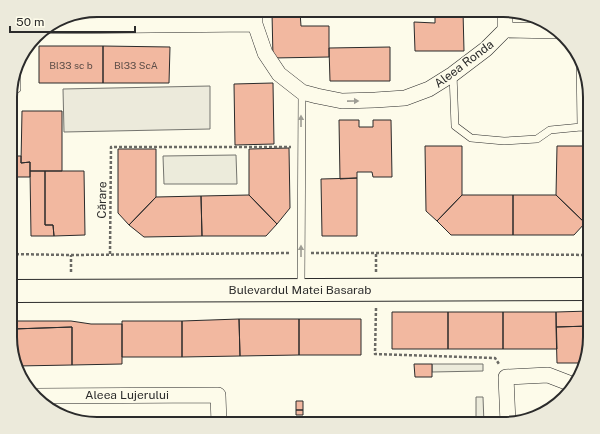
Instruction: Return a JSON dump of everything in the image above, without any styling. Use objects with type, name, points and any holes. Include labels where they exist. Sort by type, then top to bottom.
[{"type":"main road","name":"Bulevardul Matei Basarab","points":[[17,291],[583,289]]},
{"type":"street","name":"Aleea Ronda","points":[[255,18],[265,53],[279,74],[302,92],[342,101],[405,98],[429,90],[486,49],[505,30],[505,17]]},
{"type":"street","points":[[61,26],[255,18]]},
{"type":"street","name":"Aleea Ronda","points":[[505,30],[547,31]]},
{"type":"street","points":[[508,417],[506,377],[548,375],[568,383]]},
{"type":"street","name":"Aleea Lujerului","points":[[43,396],[218,395],[219,417]]},
{"type":"lane","points":[[453,74],[455,126],[471,138],[504,141],[536,139],[550,130],[581,128],[580,77]]},
{"type":"lane","points":[[301,290],[302,92]]},
{"type":"path","name":"Cărare","points":[[110,254],[111,147],[301,147]]},
{"type":"path","points":[[376,306],[375,354],[496,358],[506,377]]},
{"type":"shaded area","points":[[210,86],[210,129],[64,132],[63,89]]},
{"type":"shaded area","points":[[236,155],[237,184],[164,184],[163,156]]},
{"type":"shaded area","points":[[432,364],[483,364],[483,371],[432,372]]},
{"type":"shaded area","points":[[476,397],[483,397],[484,417],[476,417]]},
{"type":"building","points":[[272,17],[300,17],[301,26],[329,26],[329,57],[273,58]]},
{"type":"building","points":[[435,17],[463,17],[464,51],[415,51],[414,22],[435,23]]},
{"type":"building","points":[[39,46],[103,46],[103,83],[39,83]]},
{"type":"building","points":[[103,46],[170,47],[169,83],[103,83]]},
{"type":"building","points":[[390,47],[390,81],[330,81],[329,48]]},
{"type":"building","points":[[273,83],[274,144],[235,145],[234,84]]},
{"type":"building","points":[[22,111],[62,111],[62,171],[30,171],[30,162],[21,163]]},
{"type":"building","points":[[339,120],[359,120],[359,127],[373,127],[373,120],[391,120],[392,177],[373,177],[372,172],[357,172],[357,178],[340,179]]},
{"type":"building","points":[[425,146],[462,146],[462,195],[437,221],[426,211]]},
{"type":"building","points":[[557,146],[583,146],[583,221],[556,195]]},
{"type":"building","points":[[289,148],[290,208],[277,224],[249,195],[249,149]]},
{"type":"building","points":[[118,149],[156,149],[156,197],[129,225],[118,213]]},
{"type":"building","points":[[17,156],[21,156],[21,163],[30,162],[30,177],[17,177]]},
{"type":"building","points":[[30,171],[45,171],[45,225],[53,225],[54,236],[31,236]]},
{"type":"building","points":[[45,171],[84,171],[85,235],[54,236],[53,225],[45,225]]},
{"type":"building","points":[[357,178],[357,236],[322,236],[321,179]]},
{"type":"building","points":[[249,195],[277,224],[266,236],[202,236],[201,196]]},
{"type":"building","points":[[462,195],[513,195],[513,235],[451,235],[437,221]]},
{"type":"building","points":[[513,195],[556,195],[583,221],[583,225],[574,235],[513,235]]},
{"type":"building","points":[[201,196],[202,236],[144,237],[129,225],[156,197]]},
{"type":"building","points":[[583,311],[583,326],[556,327],[556,312]]},
{"type":"building","points":[[392,312],[448,312],[448,349],[392,349]]},
{"type":"building","points":[[448,312],[503,312],[503,349],[448,349]]},
{"type":"building","points":[[503,312],[556,312],[557,349],[503,349]]},
{"type":"building","points":[[239,319],[299,319],[299,355],[240,356]]},
{"type":"building","points":[[239,319],[240,356],[182,357],[182,321]]},
{"type":"building","points":[[299,319],[361,319],[361,355],[299,355]]},
{"type":"building","points":[[17,321],[71,321],[91,324],[122,324],[122,364],[72,365],[72,327],[17,329]]},
{"type":"building","points":[[122,321],[182,321],[182,357],[122,357]]},
{"type":"building","points":[[583,326],[583,342],[578,363],[557,363],[556,327]]},
{"type":"building","points":[[72,327],[72,365],[22,366],[17,342],[17,329]]},
{"type":"building","points":[[414,364],[432,364],[432,377],[415,377]]},
{"type":"building","points":[[296,401],[303,401],[303,410],[296,410]]},
{"type":"building","points":[[296,410],[303,410],[303,415],[296,415]]}]
